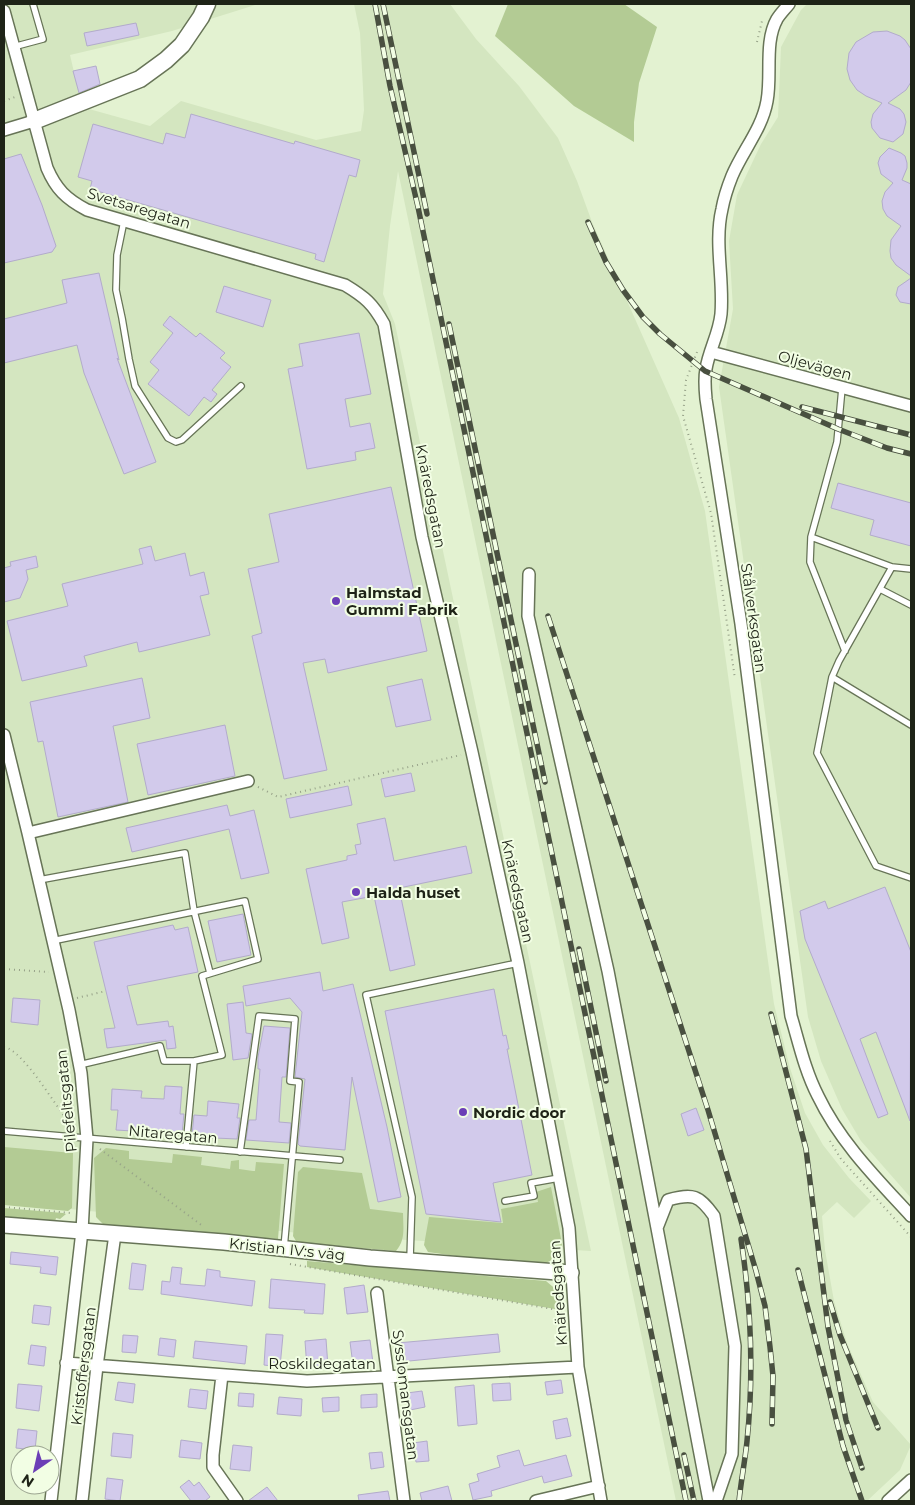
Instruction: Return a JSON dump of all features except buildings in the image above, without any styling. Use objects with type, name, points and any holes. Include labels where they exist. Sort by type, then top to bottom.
[{"type":"main road","points":[[34,121],[140,79],[166,60],[182,45],[201,17],[207,4]]},
{"type":"street","name":"Stålverksgatan","points":[[789,4],[777,20],[773,32],[770,47],[767,102],[764,113],[757,131],[732,176],[722,209],[719,238],[722,284],[720,316],[717,335],[705,371],[706,399],[740,624],[791,1016],[803,1059],[818,1096],[835,1126],[868,1169],[911,1216]]},
{"type":"street","name":"Svetsaregatan","points":[[4,11],[47,168],[54,184],[73,203],[87,210],[345,285],[364,297]]},
{"type":"street","points":[[4,130],[34,121]]},
{"type":"street","name":"Knäredsgatan","points":[[364,297],[376,310],[384,324],[422,537],[472,752],[518,963],[568,1228],[578,1367],[602,1501]]},
{"type":"street","name":"Oljevägen","points":[[711,352],[911,406]]},
{"type":"street","points":[[529,574],[528,616],[608,971],[709,1501]]},
{"type":"street","name":"Pilefeltsgatan","points":[[4,734],[66,1000],[79,1065],[88,1139],[82,1232],[51,1501]]},
{"type":"street","points":[[28,833],[248,781]]},
{"type":"street","points":[[656,1230],[668,1200],[685,1195],[703,1201],[714,1216],[735,1346],[732,1454],[716,1501]]},
{"type":"street","name":"Kristian IV:s väg","points":[[4,1225],[284,1248],[370,1258],[570,1273]]},
{"type":"street","name":"Kristoffersgatan","points":[[82,1501],[96,1366],[115,1234]]},
{"type":"street","name":"Sysslomansgatan","points":[[377,1293],[404,1501]]},
{"type":"street","name":"Roskildegatan","points":[[66,1363],[306,1381],[578,1367]]},
{"type":"street","points":[[222,1375],[213,1455],[214,1466],[237,1501]]},
{"type":"street","points":[[888,1501],[911,1480]]},
{"type":"street","points":[[536,1501],[599,1486]]},
{"type":"lane","points":[[13,47],[43,39],[33,4]]},
{"type":"lane","points":[[124,221],[117,255],[116,290],[129,359],[135,386],[168,438],[176,442],[182,440],[241,386]]},
{"type":"lane","points":[[842,388],[837,442],[810,537],[810,562],[845,650]]},
{"type":"lane","points":[[810,537],[892,567],[911,569]]},
{"type":"lane","points":[[892,567],[845,650],[832,677],[817,753],[876,866],[911,878]]},
{"type":"lane","points":[[880,589],[911,605]]},
{"type":"lane","points":[[832,677],[911,725]]},
{"type":"lane","points":[[39,880],[185,853],[194,911],[210,973]]},
{"type":"lane","points":[[52,940],[244,901],[258,959],[202,976],[222,1055],[194,1060],[164,1061],[160,1046],[79,1065]]},
{"type":"lane","points":[[410,1261],[412,1197],[366,996],[518,963]]},
{"type":"lane","points":[[240,1152],[259,1016],[295,1019],[290,1081],[299,1082],[284,1248]]},
{"type":"lane","points":[[186,1147],[194,1060]]},
{"type":"lane","name":"Nitaregatan","points":[[4,1131],[340,1160]]},
{"type":"lane","points":[[505,1201],[534,1196],[530,1183],[559,1178]]},
{"type":"path","points":[[248,781],[278,797],[472,752]]},
{"type":"path","points":[[4,969],[60,973]]},
{"type":"path","points":[[66,1000],[106,991]]},
{"type":"path","points":[[4,1207],[83,1215]]},
{"type":"path","points":[[287,1264],[574,1313]]},
{"type":"shaded area","points":[[4,4],[258,4],[172,31],[70,55],[83,111],[89,109],[150,126],[181,101],[316,140],[361,131],[364,110],[360,33],[354,4],[450,4],[476,39],[519,86],[558,138],[592,222],[679,418],[705,511],[774,1004],[790,1068],[805,1113],[823,1145],[849,1178],[871,1201],[854,1218],[837,1202],[822,1216],[825,1250],[834,1301],[847,1343],[873,1402],[911,1445],[900,1470],[867,1501],[676,1501],[398,171],[383,294],[395,324],[591,1251],[308,1234],[4,1202]]},
{"type":"shaded area","points":[[508,4],[624,4],[657,27],[639,83],[634,122],[634,142],[574,106],[495,36]]},
{"type":"shaded area","points":[[807,4],[911,4],[911,1198],[861,1141],[842,1109],[821,1061],[808,1017],[719,387],[733,309],[729,241],[737,195],[761,144],[778,117],[781,47],[801,10]]},
{"type":"shaded area","points":[[4,1147],[73,1153],[72,1208],[68,1211],[4,1205]]},
{"type":"shaded area","points":[[106,1148],[129,1151],[129,1159],[172,1163],[173,1154],[202,1157],[201,1165],[230,1169],[231,1161],[239,1160],[239,1169],[253,1171],[255,1171],[256,1162],[284,1164],[278,1239],[105,1226],[96,1217],[94,1158]]},
{"type":"shaded area","points":[[303,1167],[362,1173],[370,1209],[403,1213],[403,1238],[396,1251],[296,1241],[293,1236],[298,1172]]},
{"type":"shaded area","points":[[551,1187],[562,1244],[557,1257],[546,1263],[470,1258],[428,1252],[424,1245],[429,1217],[503,1223],[501,1209],[538,1202],[536,1192]]},
{"type":"shaded area","points":[[4,1208],[66,1214],[60,1219],[56,1218],[55,1222],[4,1217]]},
{"type":"shaded area","points":[[307,1261],[546,1281],[559,1292],[561,1310],[307,1267]]},
{"type":"railway","points":[[375,4],[390,86],[418,207],[686,1501]]},
{"type":"railway","points":[[383,4],[427,214]]},
{"type":"railway","points":[[588,222],[606,262],[623,290],[643,317],[660,334],[705,371],[838,429],[887,448],[911,454]]},
{"type":"railway","points":[[449,324],[545,782]]},
{"type":"railway","points":[[802,407],[911,435]]},
{"type":"railway","points":[[548,616],[708,1110],[756,1271],[765,1306],[770,1347],[773,1376],[772,1424]]},
{"type":"railway","points":[[579,949],[606,1081]]},
{"type":"railway","points":[[771,1014],[806,1149],[828,1327],[846,1420],[862,1468]]},
{"type":"railway","points":[[739,1501],[747,1441],[751,1365],[749,1314],[741,1239]]},
{"type":"railway","points":[[798,1270],[843,1446],[862,1501]]},
{"type":"railway","points":[[830,1302],[840,1335],[878,1428]]},
{"type":"railway","points":[[684,1455],[694,1501]]},
{"type":"place","name":"Halmstad Gummi Fabrik","points":[[336,601]]},
{"type":"place","name":"Halda huset","points":[[356,892]]},
{"type":"place","name":"Nordic door","points":[[463,1112]]}]
